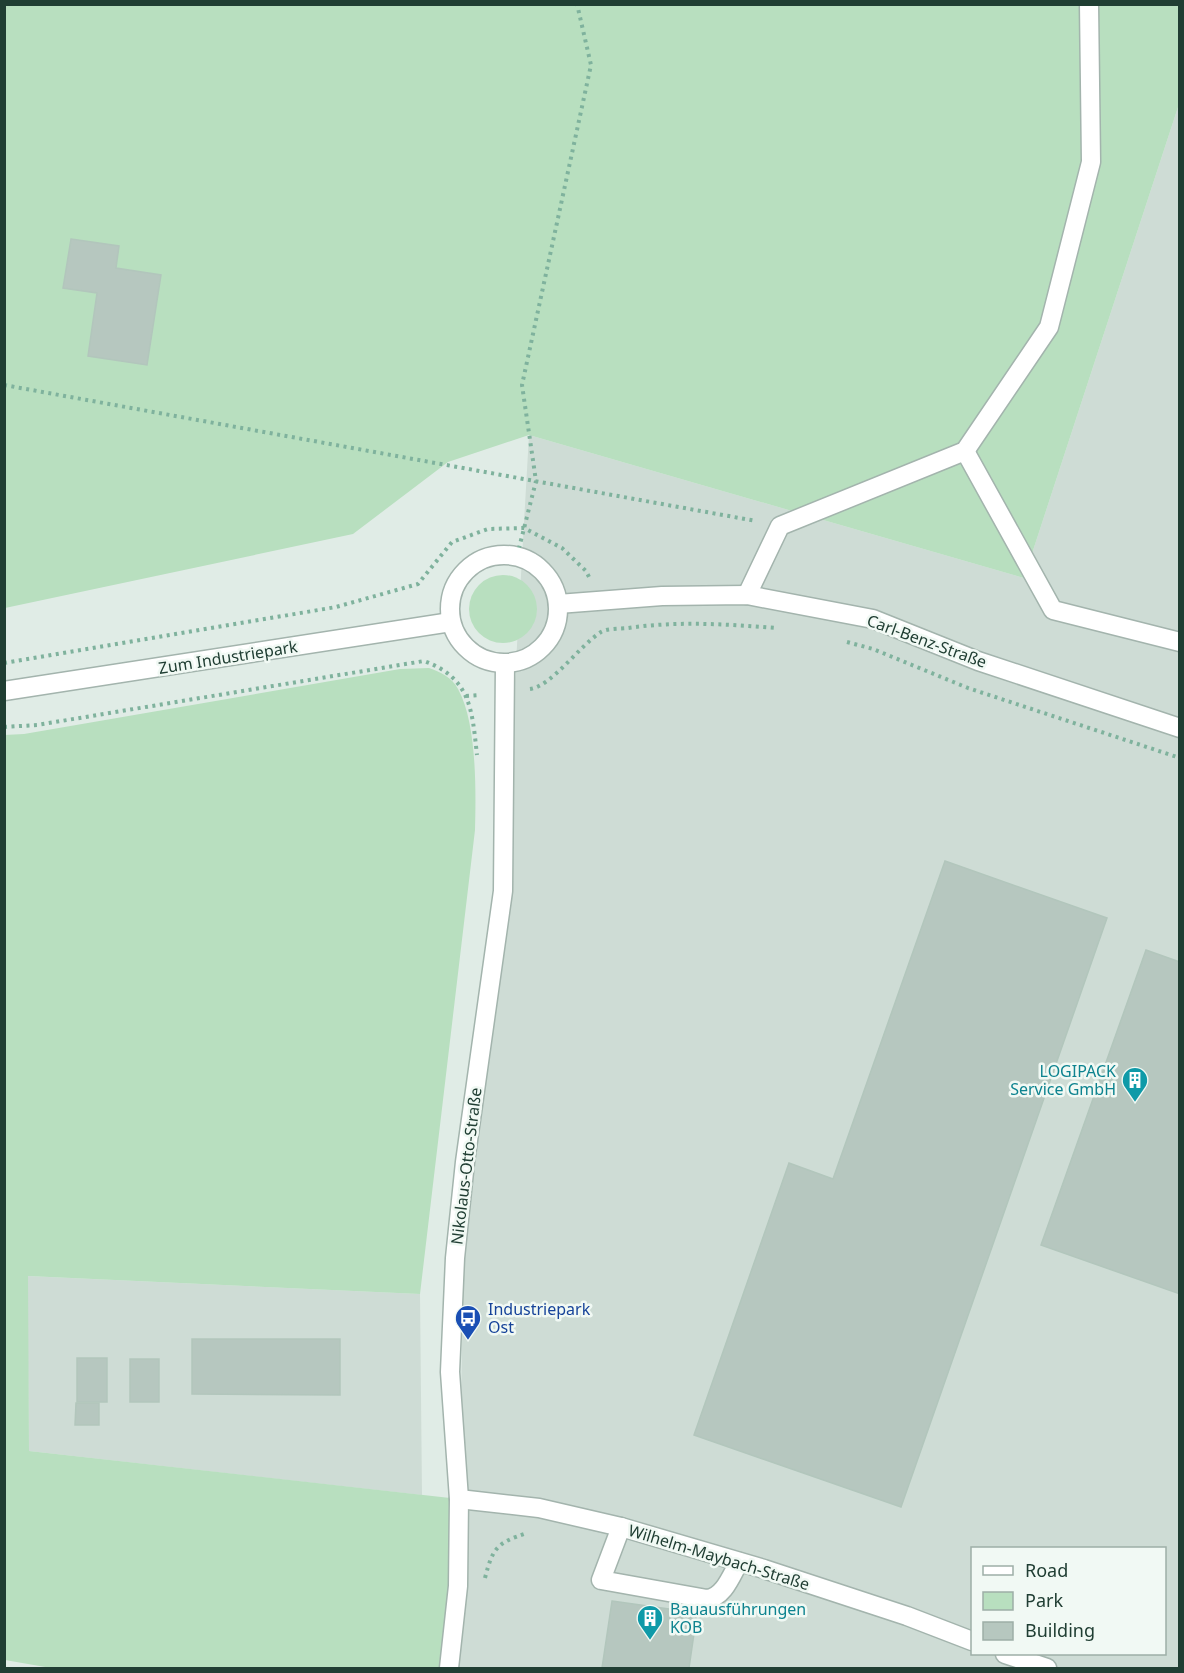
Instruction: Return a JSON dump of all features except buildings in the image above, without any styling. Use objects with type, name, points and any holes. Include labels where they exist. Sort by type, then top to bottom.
[{"type":"street","points":[[747,595],[780,526],[965,451],[1049,327],[1091,162],[1089,4]]},
{"type":"street","points":[[965,451],[1053,610],[1179,642]]},
{"type":"street","points":[[492,556],[517,556],[529,561],[549,579],[558,604],[555,629],[540,650],[518,662],[505,664],[487,661],[470,652],[458,639],[449,610],[454,586],[470,566],[492,556]]},
{"type":"street","name":"Carl-Benz-Straße","points":[[558,604],[747,595],[873,619],[978,661],[1179,728]]},
{"type":"street","name":"Zum Industriepark","points":[[4,691],[451,622]]},
{"type":"street","name":"Nikolaus-Otto-Straße","points":[[449,1668],[458,1586],[459,1499],[450,1372],[455,1258],[465,1162],[503,891],[505,664]]},
{"type":"street","name":"Wilhelm-Maybach-Straße","points":[[459,1499],[538,1508],[621,1527],[907,1616],[971,1641]]},
{"type":"street","points":[[621,1527],[601,1581],[707,1599],[716,1598],[739,1562]]},
{"type":"street","points":[[1011,1655],[1047,1668]]},
{"type":"path","points":[[517,556],[536,481],[522,385],[591,65],[577,4]]},
{"type":"path","points":[[4,385],[780,526]]},
{"type":"path","points":[[4,663],[336,607],[418,584],[452,542],[488,529],[524,528],[562,548],[586,571],[600,601],[603,631]]},
{"type":"path","points":[[4,727],[38,725],[424,661],[445,668],[459,682],[466,696],[504,693],[539,688],[572,656],[603,631],[651,625],[716,623],[784,629]]},
{"type":"path","points":[[840,640],[873,649],[968,688],[1179,758]]},
{"type":"shaded area","points":[[1179,104],[1179,1668],[449,1668],[458,1586],[465,1162],[503,891],[529,435],[1024,578]]},
{"type":"shaded area","points":[[27,1276],[420,1294],[422,1495],[29,1451]]},
{"type":"green space","points":[[4,5],[1179,5],[1179,104],[1024,578],[529,435],[448,462],[353,534],[5,608]]},
{"type":"green space","points":[[503,575],[516,578],[527,585],[534,596],[537,609],[534,622],[527,633],[516,640],[503,643],[490,640],[479,633],[472,622],[469,609],[472,596],[479,585],[490,578]]},
{"type":"green space","points":[[429,668],[452,681],[458,689],[469,720],[474,758],[475,830],[420,1294],[28,1276],[29,1451],[459,1499],[449,1668],[51,1668],[5,1660],[4,735],[24,734],[400,669]]},
{"type":"place","name":"LOGIPACK Service GmbH","points":[[1135,1103]]},
{"type":"place","name":"Industriepark Ost","points":[[468,1341]]},
{"type":"place","name":"Bauausführungen KOB","points":[[650,1641]]}]
